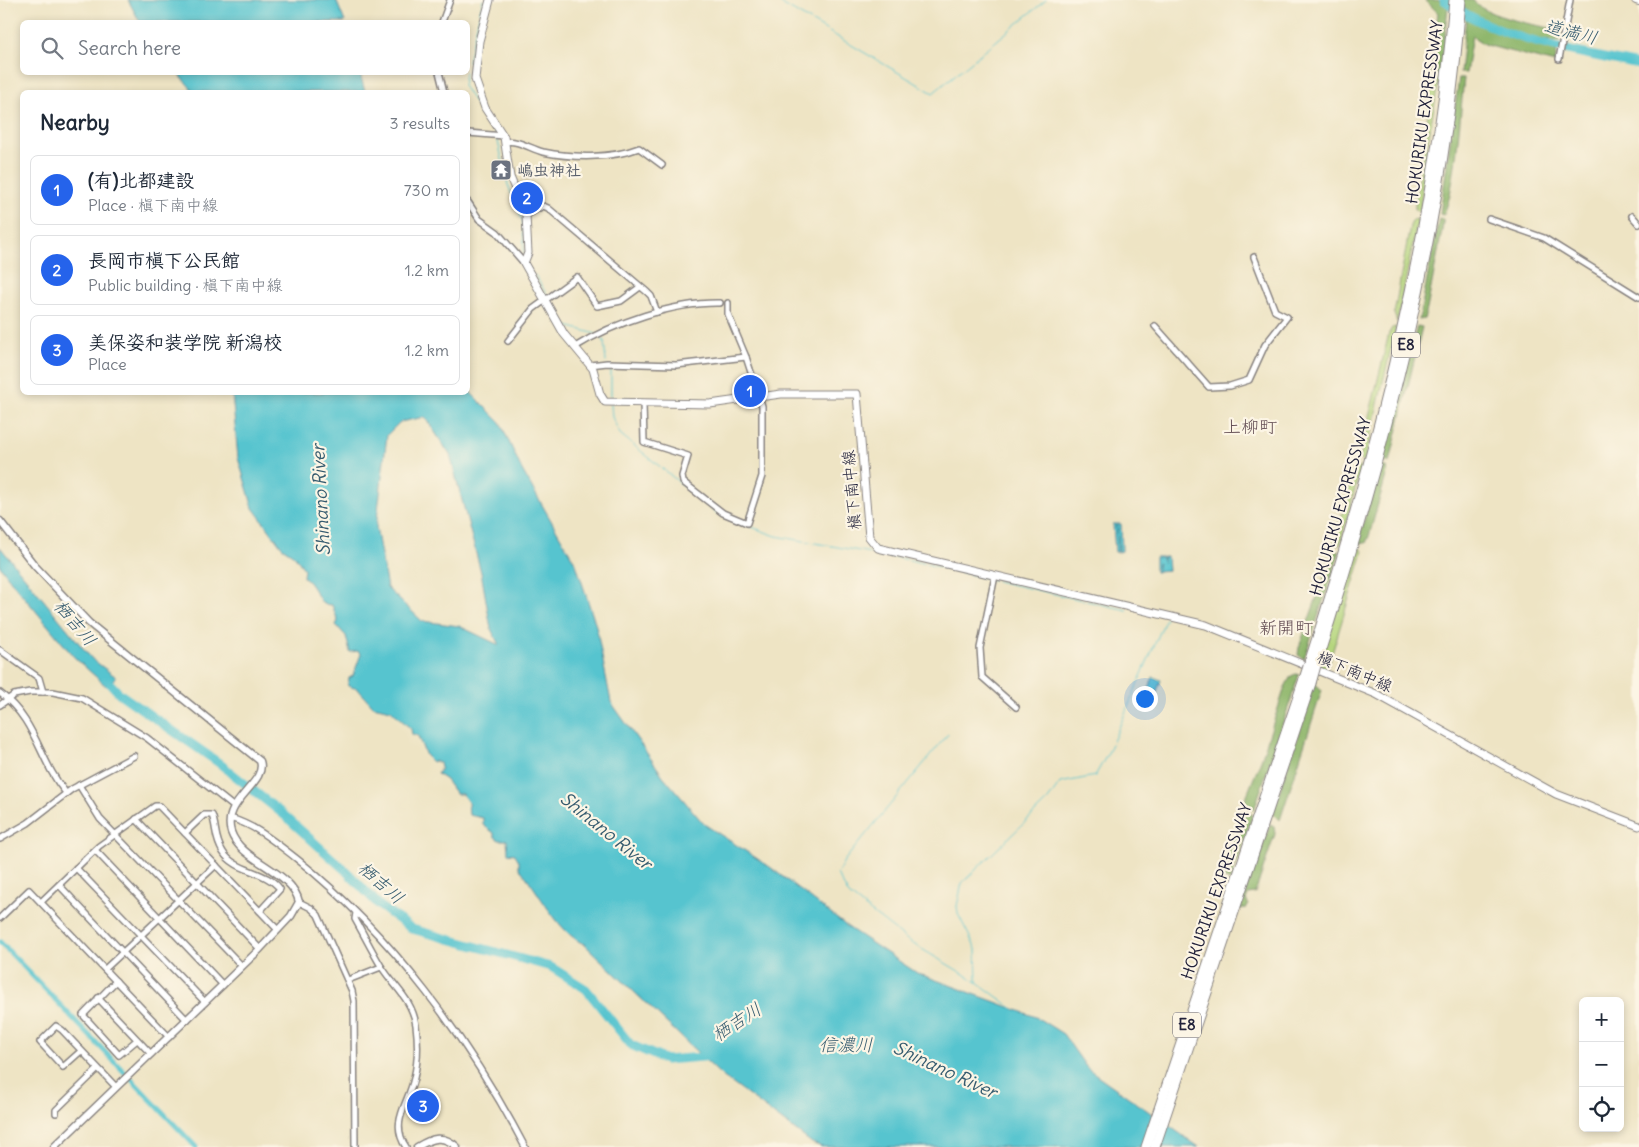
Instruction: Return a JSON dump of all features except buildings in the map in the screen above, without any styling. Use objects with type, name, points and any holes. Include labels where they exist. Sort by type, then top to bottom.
[{"type":"highway","name":"HOKURIKU EXPRESSWAY","points":[[1454,0],[1456,18]]},
{"type":"highway","name":"HOKURIKU EXPRESSWAY","points":[[1146,1147],[1231,905],[1369,494],[1408,337],[1434,201],[1456,18],[1462,0]]},
{"type":"highway","name":"HOKURIKU EXPRESSWAY","points":[[1155,1147],[1231,905]]},
{"type":"main road","points":[[490,0],[477,51],[476,79],[485,108],[505,139],[510,177],[526,215],[528,253],[524,263]]},
{"type":"main road","name":"槇下南中線","points":[[524,263],[575,347],[596,372],[600,394],[605,402],[719,403],[790,393],[857,394],[870,537],[874,545],[883,550],[1192,621],[1243,639],[1376,694],[1556,794],[1639,826]]},
{"type":"street","points":[[443,20],[450,0]]},
{"type":"street","points":[[1560,59],[1570,0]]},
{"type":"street","points":[[440,75],[444,90]]},
{"type":"street","points":[[470,133],[505,139],[540,151],[564,155],[619,154],[639,148],[662,165]]},
{"type":"street","points":[[470,205],[480,219],[498,232],[524,263]]},
{"type":"street","points":[[526,215],[543,206],[548,208],[651,296],[657,312]]},
{"type":"street","points":[[1632,216],[1639,224]]},
{"type":"street","points":[[1489,219],[1544,238],[1639,297]]},
{"type":"street","points":[[1155,326],[1209,387],[1230,386],[1249,380],[1265,345],[1287,317],[1275,311],[1254,257]]},
{"type":"street","points":[[508,341],[530,312],[570,280],[577,277],[597,306],[621,301],[640,288]]},
{"type":"street","points":[[575,347],[618,325],[657,312],[720,303]]},
{"type":"street","points":[[643,403],[644,442],[688,456],[682,476],[683,482],[723,513],[747,523],[762,480],[762,406],[746,357],[728,314],[728,303]]},
{"type":"street","points":[[590,365],[607,363],[676,364],[746,357]]},
{"type":"street","points":[[0,520],[35,566],[74,608],[142,668],[257,758],[262,766],[261,769],[235,805],[230,818],[230,831],[236,843],[286,883],[297,895],[298,902],[291,916],[260,949],[54,1147]]},
{"type":"street","points":[[995,576],[980,648],[982,677],[986,683],[1016,707]]},
{"type":"street","points":[[0,650],[40,678],[43,683],[43,692]]},
{"type":"street","points":[[0,705],[6,699],[22,694],[43,692],[64,693],[82,698],[147,738],[235,805]]},
{"type":"street","points":[[0,693],[31,726],[56,781],[66,793]]},
{"type":"street","points":[[0,839],[28,823],[66,793],[134,756]]},
{"type":"street","points":[[79,785],[100,819],[242,966]]},
{"type":"street","points":[[41,902],[95,850],[136,819],[159,806],[278,930]]},
{"type":"street","points":[[185,833],[204,815],[212,815],[215,837],[226,856],[241,867],[267,877],[280,889],[260,910]]},
{"type":"street","points":[[230,818],[248,823],[270,837],[318,876],[356,913],[425,993],[485,1076],[525,1147]]},
{"type":"street","points":[[136,819],[260,949]]},
{"type":"street","points":[[95,850],[223,985]]},
{"type":"street","points":[[105,969],[216,865]]},
{"type":"street","points":[[76,868],[204,1002]]},
{"type":"street","points":[[59,885],[187,1020]]},
{"type":"street","points":[[0,918],[29,890],[169,1037]]},
{"type":"street","points":[[298,902],[311,908],[318,916],[348,980],[354,1001],[355,1147]]},
{"type":"street","points":[[356,913],[355,919],[381,967],[406,998],[413,1012],[416,1025],[414,1079],[398,1121],[400,1135],[406,1147]]},
{"type":"street","points":[[348,980],[381,967]]},
{"type":"street","points":[[116,981],[83,1015],[118,1054],[122,1054],[137,1040]]},
{"type":"street","points":[[98,998],[151,1054]]},
{"type":"street","points":[[81,1051],[63,1067],[40,1042],[56,1026],[81,1051],[116,1088]]},
{"type":"street","points":[[56,1113],[56,1110],[98,1069]]},
{"type":"street","points":[[417,1147],[431,1139],[441,1138],[457,1147]]},
{"type":"green space","points":[[1425,0],[1440,0],[1448,6],[1441,73],[1439,74],[1429,72],[1438,13]]},
{"type":"green space","points":[[1463,0],[1473,0],[1478,6],[1500,16],[1562,30],[1559,41],[1534,39],[1496,27],[1463,6]]},
{"type":"green space","points":[[1466,18],[1499,33],[1557,49],[1555,63],[1486,45],[1476,40],[1472,35],[1466,73],[1460,73]]},
{"type":"green space","points":[[1459,78],[1464,78],[1457,150],[1451,190],[1443,215],[1440,214]]},
{"type":"green space","points":[[1433,79],[1439,79],[1426,153],[1420,212],[1415,210],[1415,206]]},
{"type":"green space","points":[[1418,219],[1397,322],[1394,314],[1410,226],[1413,220]]},
{"type":"green space","points":[[1439,219],[1443,219],[1443,225],[1427,309],[1424,319],[1419,320]]},
{"type":"green space","points":[[1417,326],[1422,327],[1390,462],[1383,462]]},
{"type":"green space","points":[[1396,327],[1364,463],[1360,459],[1363,442],[1389,333],[1392,328]]},
{"type":"green space","points":[[1381,466],[1386,467],[1387,472],[1369,536],[1366,543],[1357,543]]},
{"type":"green space","points":[[1361,467],[1340,544],[1336,545],[1334,544],[1354,468]]},
{"type":"green space","points":[[1356,548],[1361,548],[1363,552],[1329,663],[1326,667],[1319,665]]},
{"type":"green space","points":[[1340,551],[1304,659],[1298,655],[1299,647],[1333,552]]},
{"type":"green space","points":[[1299,675],[1254,810],[1243,805],[1261,760],[1285,687],[1291,676]]},
{"type":"green space","points":[[1314,683],[1322,690],[1280,820],[1273,813]]},
{"type":"green space","points":[[1245,811],[1253,815],[1230,881],[1222,877],[1222,873],[1241,814]]},
{"type":"green space","points":[[1270,825],[1274,827],[1275,834],[1255,893],[1248,894],[1246,900],[1249,905],[1246,908],[1239,909]]},
{"type":"water","points":[[128,0],[336,0],[344,20],[139,20]]},
{"type":"water","points":[[180,75],[361,75],[364,90],[192,90]]},
{"type":"water","name":"信濃川","points":[[470,392],[500,422],[522,470],[576,564],[596,626],[611,702],[663,776],[704,824],[770,867],[849,928],[917,973],[1036,1017],[1063,1034],[1087,1068],[1199,1147],[822,1147],[812,1143],[721,1075],[584,944],[565,930],[519,868],[519,861],[515,854],[508,853],[507,840],[499,840],[494,836],[494,833],[483,825],[483,818],[469,815],[468,802],[462,794],[456,794],[446,780],[437,774],[441,768],[440,763],[432,762],[426,756],[418,736],[412,734],[411,729],[391,710],[373,706],[358,689],[348,686],[349,678],[353,676],[361,654],[358,651],[350,652],[346,636],[336,625],[338,621],[332,605],[323,604],[312,586],[303,577],[304,569],[294,555],[282,547],[253,508],[238,458],[232,395],[470,395]],"holes":[[[425,417],[450,455],[481,572],[491,629],[499,645],[459,626],[422,621],[387,588],[376,527],[387,435],[400,422]]]},
{"type":"water","points":[[1113,524],[1121,524],[1122,551],[1119,552],[1117,525],[1118,552],[1115,552]]},
{"type":"water","points":[[0,547],[92,659],[116,677],[106,686],[74,657],[15,586],[0,566]]},
{"type":"water","points":[[1155,557],[1162,557],[1163,563],[1163,557],[1167,557],[1168,571],[1158,572],[1158,563],[1157,572],[1155,572]]},
{"type":"water","points":[[1153,677],[1161,680],[1152,707],[1144,704]]},
{"type":"waterway","points":[[470,54],[483,0]]},
{"type":"waterway","points":[[775,0],[933,93],[1046,0]]},
{"type":"waterway","name":"道満川","points":[[1444,0],[1466,14],[1513,35],[1563,49],[1639,65]]},
{"type":"waterway","points":[[465,75],[463,86],[466,90]]},
{"type":"waterway","points":[[470,96],[496,134]]},
{"type":"waterway","points":[[497,137],[508,185],[523,222],[524,254]]},
{"type":"waterway","points":[[535,275],[547,295]]},
{"type":"waterway","points":[[549,299],[567,326],[596,334]]},
{"type":"waterway","points":[[600,335],[604,341],[606,362]]},
{"type":"waterway","points":[[607,366],[611,371],[611,400]]},
{"type":"waterway","points":[[611,404],[612,417],[620,434],[718,514]]},
{"type":"waterway","points":[[722,516],[776,536],[910,560],[993,580]]},
{"type":"waterway","points":[[997,581],[1127,610]]},
{"type":"waterway","points":[[1015,1010],[977,982],[976,949],[958,914],[957,906],[962,883],[1048,800],[1060,783],[1095,776],[1108,753],[1166,618]]},
{"type":"waterway","name":"栖吉川","points":[[101,674],[120,694],[219,763],[284,815],[346,871],[380,906],[412,929],[551,967],[586,989],[631,1045],[666,1060],[714,1056]]},
{"type":"waterway","points":[[948,734],[844,861],[837,874],[849,895],[910,942],[977,982]]},
{"type":"waterway","points":[[0,942],[196,1147]]},
{"type":"place","name":"嶋虫神社","points":[[501,170]]},
{"type":"place","name":"長岡市槇下公民館","points":[[527,198]]},
{"type":"place","name":"(有)北都建設","points":[[750,391]]},
{"type":"place","name":"美保姿和装学院 新潟校","points":[[423,1106]]},
{"type":"district","name":"上柳町","points":[[1250,427]]},
{"type":"district","name":"新開町","points":[[1286,628]]},
{"type":"water label","name":"Shinano River","points":[[321,500]]},
{"type":"water label","name":"Shinano River","points":[[606,831]]},
{"type":"water label","name":"Shinano River","points":[[945,1070]]}]
